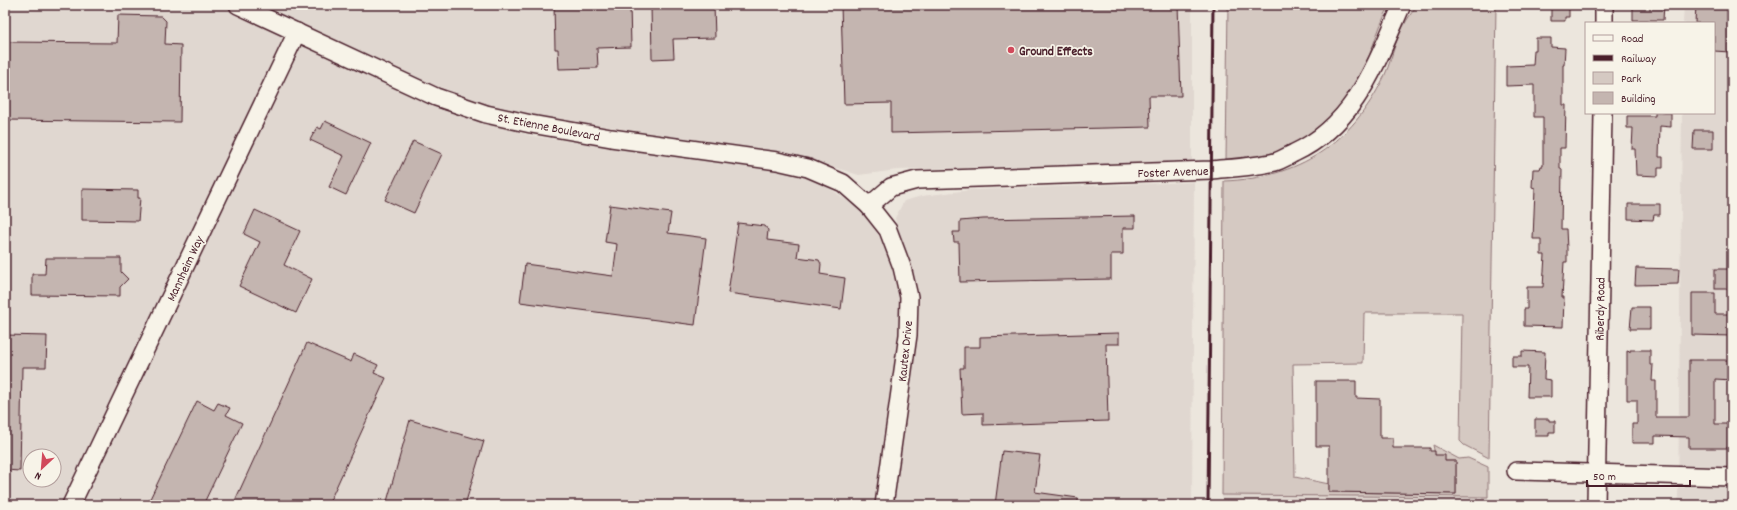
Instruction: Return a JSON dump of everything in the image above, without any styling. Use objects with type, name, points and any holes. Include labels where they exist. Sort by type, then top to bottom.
[{"type":"street","name":"St. Etienne Boulevard","points":[[238,5],[271,13],[297,32],[436,97],[486,114],[531,124],[612,138],[770,159],[808,168],[843,183],[870,206]]},
{"type":"street","name":"Foster Avenue","points":[[870,206],[891,187],[917,180],[1211,170],[1243,168],[1276,162],[1308,146],[1340,121],[1366,84],[1402,5]]},
{"type":"street","points":[[1604,5],[1604,22]]},
{"type":"street","name":"Mannheim Way","points":[[71,505],[297,32]]},
{"type":"street","name":"Riberdy Road","points":[[1596,505],[1603,114]]},
{"type":"street","name":"Kautex Drive","points":[[870,206],[888,230],[902,267],[909,297],[908,335],[884,505]]},
{"type":"street","points":[[1516,471],[1732,477]]},
{"type":"shaded area","points":[[5,5],[219,5],[453,113],[532,136],[778,169],[818,180],[862,211],[892,256],[902,312],[875,505],[25,505],[5,503]]},
{"type":"shaded area","name":"Ground Effects","points":[[262,5],[1192,5],[1192,161],[897,170],[859,175],[804,158],[766,150],[513,113],[409,76]]},
{"type":"shaded area","points":[[1684,5],[1732,5],[1732,505],[1678,505],[1682,114],[1715,114],[1715,22],[1683,22]]},
{"type":"shaded area","points":[[1194,182],[1192,505],[893,505],[916,338],[916,291],[910,258],[899,236],[895,218],[904,201],[922,196],[970,190]]},
{"type":"shaded area","points":[[1222,495],[1488,497],[1488,505],[1222,505]]},
{"type":"green space","points":[[1228,5],[1390,5],[1370,54],[1356,83],[1337,109],[1325,121],[1299,141],[1284,148],[1253,158],[1226,161]]},
{"type":"green space","points":[[1417,5],[1496,5],[1489,458],[1464,445],[1460,441],[1462,313],[1364,313],[1363,363],[1293,364],[1295,477],[1329,484],[1329,492],[1456,494],[1456,461],[1445,461],[1435,455],[1433,445],[1459,459],[1468,458],[1488,467],[1488,497],[1222,495],[1224,181],[1276,173],[1299,164],[1320,153],[1339,139],[1356,121],[1371,101],[1384,77],[1400,33]]},
{"type":"building","points":[[554,5],[630,5],[631,47],[597,48],[598,68],[559,69],[558,49],[555,49]]},
{"type":"building","points":[[651,5],[714,5],[715,38],[673,39],[674,58],[652,59]]},
{"type":"building","name":"Ground Effects","points":[[841,5],[1178,5],[1181,96],[1149,96],[1150,127],[891,133],[891,103],[844,104]]},
{"type":"building","points":[[1633,5],[1664,5],[1663,20],[1633,20]]},
{"type":"building","points":[[1696,5],[1731,5],[1730,52],[1715,51],[1715,22],[1695,22]]},
{"type":"building","points":[[1551,6],[1569,6],[1569,17],[1565,17],[1565,21],[1551,21]]},
{"type":"building","points":[[118,15],[161,16],[166,21],[165,44],[181,45],[180,122],[5,120],[5,42],[117,43]]},
{"type":"building","points":[[1536,38],[1551,38],[1551,47],[1565,48],[1563,65],[1563,105],[1566,105],[1565,148],[1560,148],[1560,169],[1562,169],[1561,229],[1566,229],[1567,249],[1567,262],[1564,262],[1562,297],[1564,297],[1563,327],[1524,326],[1524,309],[1527,309],[1527,287],[1543,287],[1545,255],[1541,255],[1541,239],[1533,239],[1535,188],[1532,187],[1533,169],[1540,169],[1541,166],[1543,166],[1543,117],[1534,117],[1534,85],[1506,86],[1506,66],[1533,65],[1534,50],[1536,50]]},
{"type":"building","points":[[1655,114],[1671,114],[1671,127],[1660,126],[1659,157],[1663,157],[1663,168],[1658,168],[1658,176],[1636,175],[1635,149],[1632,149],[1633,128],[1627,128],[1627,116],[1655,116]]},
{"type":"building","points":[[325,121],[371,143],[346,195],[329,187],[344,156],[310,140],[317,127],[321,129]]},
{"type":"building","points":[[1694,130],[1713,130],[1713,149],[1693,149]]},
{"type":"building","points":[[413,141],[442,154],[414,213],[385,200]]},
{"type":"building","points":[[82,189],[138,190],[138,198],[140,198],[138,221],[82,220]]},
{"type":"building","points":[[1628,204],[1660,204],[1660,215],[1654,215],[1653,220],[1628,219]]},
{"type":"building","points":[[610,205],[671,213],[668,233],[706,238],[695,325],[520,302],[525,264],[613,276],[617,244],[605,242]]},
{"type":"building","points":[[255,210],[300,231],[284,265],[312,279],[296,313],[239,286],[260,242],[244,234]]},
{"type":"building","points":[[1135,216],[1135,228],[1123,228],[1123,254],[1111,254],[1111,279],[960,282],[959,242],[954,242],[953,232],[960,232],[960,221],[983,219]]},
{"type":"building","points":[[738,223],[765,226],[768,230],[767,240],[799,244],[797,257],[819,260],[821,264],[820,274],[845,278],[841,309],[728,293]]},
{"type":"building","points":[[46,258],[121,258],[121,272],[128,279],[120,287],[120,296],[32,295],[32,274],[45,274]]},
{"type":"building","points":[[1636,268],[1679,269],[1678,284],[1635,285]]},
{"type":"building","points":[[1715,269],[1732,269],[1732,289],[1715,289]]},
{"type":"building","points":[[1692,293],[1715,293],[1715,314],[1732,314],[1732,336],[1692,335]]},
{"type":"building","points":[[1632,307],[1650,307],[1650,329],[1630,329]]},
{"type":"building","points":[[1119,333],[1119,344],[1106,344],[1108,421],[983,425],[983,413],[962,414],[960,368],[964,368],[964,347],[980,347],[980,337]]},
{"type":"building","points":[[5,335],[47,336],[46,367],[22,367],[20,471],[5,470]]},
{"type":"building","points":[[307,343],[351,362],[354,354],[378,365],[374,373],[386,378],[328,505],[233,505]]},
{"type":"building","points":[[1630,350],[1650,350],[1650,365],[1653,365],[1652,381],[1656,381],[1656,417],[1689,417],[1689,360],[1732,360],[1732,380],[1715,379],[1715,424],[1729,424],[1729,448],[1689,448],[1689,437],[1655,436],[1655,443],[1632,443],[1632,424],[1637,424],[1637,400],[1627,400],[1627,351],[1630,352]]},
{"type":"building","points":[[1522,351],[1545,352],[1544,379],[1551,380],[1551,397],[1527,397],[1528,367],[1512,367],[1512,356],[1522,356]]},
{"type":"building","points":[[1316,381],[1356,381],[1356,398],[1380,399],[1380,438],[1393,438],[1393,448],[1430,448],[1430,451],[1435,451],[1435,455],[1445,455],[1445,461],[1456,461],[1456,494],[1329,492],[1329,446],[1316,446]]},
{"type":"building","points":[[197,401],[214,410],[218,403],[230,408],[226,415],[242,423],[203,505],[147,505]]},
{"type":"building","points":[[1535,419],[1549,419],[1549,421],[1555,421],[1555,432],[1549,432],[1549,436],[1535,436]]},
{"type":"building","points":[[410,420],[484,441],[465,505],[386,505]]},
{"type":"building","points":[[1002,451],[1040,455],[1035,492],[1078,498],[1078,505],[995,505]]},
{"type":"railway","points":[[1208,505],[1213,5]]},
{"type":"place","name":"Ground Effects","points":[[1011,50]]}]
